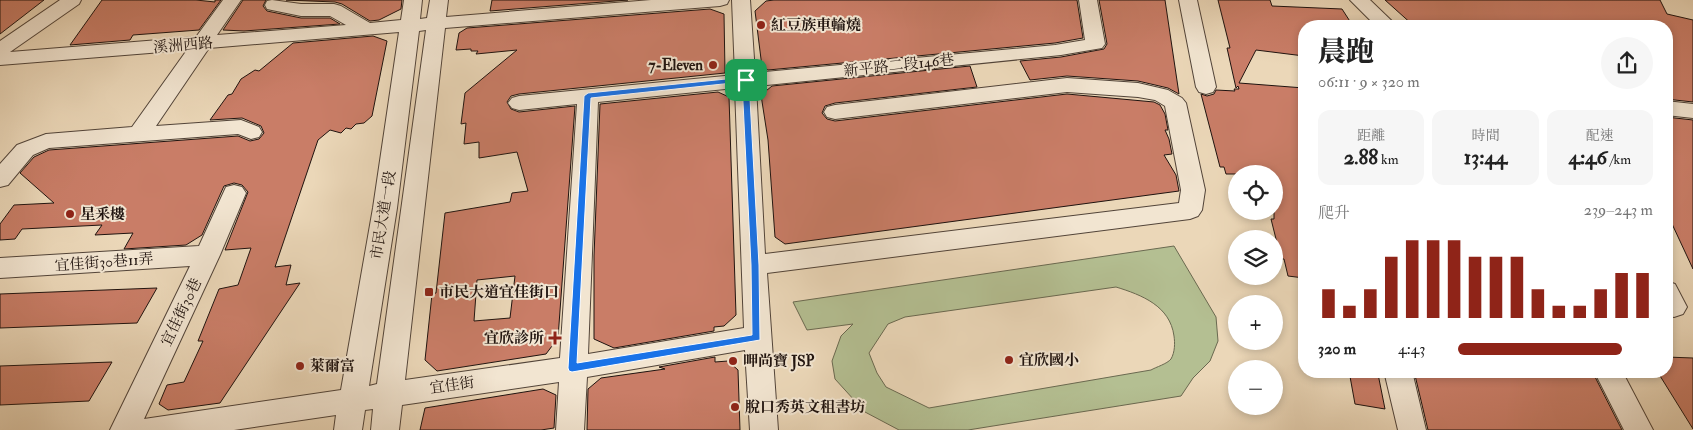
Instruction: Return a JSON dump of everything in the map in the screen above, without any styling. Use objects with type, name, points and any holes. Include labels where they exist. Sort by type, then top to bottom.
[{"type":"street","points":[[0,50],[72,0]]},
{"type":"street","points":[[138,135],[232,0]]},
{"type":"street","name":"市民大道一段","points":[[348,430],[385,208],[413,0]]},
{"type":"street","name":"溪洲西路","points":[[0,59],[201,44],[409,25],[438,11],[720,0]]},
{"type":"street","points":[[741,0],[755,265],[756,338],[764,430]]},
{"type":"street","name":"新平路二段146巷","points":[[519,103],[1095,44],[1088,0]]},
{"type":"street","points":[[1188,0],[1206,87]]},
{"type":"street","points":[[1360,0],[1382,20]]},
{"type":"street","points":[[274,5],[302,10],[338,5],[365,28]]},
{"type":"street","name":"市民大道一段","points":[[385,430],[438,11]]},
{"type":"street","points":[[755,265],[1190,210],[1193,190],[1176,103],[1161,95],[1138,90],[1067,84],[835,112]]},
{"type":"street","points":[[570,430],[588,96]]},
{"type":"street","points":[[1673,109],[1693,111]]},
{"type":"street","points":[[0,179],[25,150],[46,140],[241,127],[250,132]]},
{"type":"street","name":"宜佳街30巷","points":[[124,430],[208,256],[234,193]]},
{"type":"street","name":"宜佳街30巷11弄","points":[[0,268],[208,256]]},
{"type":"street","name":"宜佳街","points":[[148,430],[572,368],[756,338]]},
{"type":"street","points":[[1400,378],[1412,430]]},
{"type":"street","points":[[1612,378],[1639,430]]},
{"type":"green space","points":[[1174,246],[1216,317],[1218,341],[1210,361],[1193,378],[1181,396],[968,430],[899,430],[865,412],[835,379],[832,361],[841,336],[853,324],[807,330],[793,302]],"holes":[[[1116,287],[1145,298],[1161,309],[1167,317],[1175,342],[1171,359],[1167,362],[1151,370],[929,408],[886,387],[877,373],[869,353],[888,324],[905,317]]]},
{"type":"building","points":[[0,0],[44,0],[0,34]]},
{"type":"building","points":[[102,0],[196,0],[215,2],[215,0],[221,0],[199,30],[133,35],[130,40],[70,45]]},
{"type":"building","points":[[243,0],[266,0],[263,6],[267,11],[301,18],[330,18],[340,24],[244,31],[223,30]]},
{"type":"building","points":[[286,0],[402,0],[401,9],[379,20],[370,21],[342,4],[335,2]]},
{"type":"building","points":[[492,0],[628,0],[490,11]]},
{"type":"building","points":[[1077,0],[1083,38],[1055,43],[768,70],[762,67],[755,11],[766,1]]},
{"type":"building","points":[[1099,0],[1165,0],[1179,94],[1168,88],[1138,81],[1067,76],[1030,80],[1020,61],[1061,57],[1104,49],[1107,44]]},
{"type":"building","points":[[1218,0],[1270,0],[1272,6],[1342,9],[1349,20],[1298,20],[1298,55],[1256,50],[1239,83],[1298,88],[1298,277],[1288,276],[1283,259],[1283,230],[1274,230],[1271,220],[1283,220],[1283,165],[1228,165],[1228,174],[1226,174],[1224,167],[1220,167],[1201,94],[1207,96],[1214,94],[1216,90],[1235,91],[1234,89],[1239,89],[1238,86],[1236,88],[1227,48],[1230,48]]},
{"type":"building","points":[[1385,0],[1660,0],[1667,14],[1693,20],[1693,102],[1673,100],[1673,20],[1407,20]]},
{"type":"building","points":[[710,9],[724,14],[725,73],[511,96],[507,102],[511,109],[519,112],[575,106],[558,338],[546,354],[437,371],[425,360],[432,294],[436,293],[445,213],[510,202],[512,193],[528,191],[517,152],[479,158],[479,142],[464,144],[466,123],[461,124],[465,93],[517,50],[476,54],[478,51],[471,51],[471,49],[456,50],[459,33],[467,28]],"holes":[[[515,276],[510,318],[474,321],[477,280]]]},
{"type":"building","points":[[373,36],[387,41],[372,116],[364,123],[356,124],[351,129],[346,128],[341,133],[330,130],[318,140],[275,267],[291,265],[286,285],[300,283],[220,403],[168,410],[159,404],[167,385],[184,382],[203,341],[198,341],[219,289],[238,285],[251,248],[225,250],[248,192],[242,185],[234,183],[224,186],[202,235],[186,245],[124,249],[133,233],[95,235],[102,225],[22,229],[15,239],[0,240],[0,224],[14,205],[54,203],[20,173],[34,157],[49,150],[238,136],[250,141],[259,139],[264,133],[261,126],[242,118],[210,120],[228,95],[232,94],[241,79],[255,70],[259,71],[293,43]]},
{"type":"building","points":[[970,66],[977,87],[835,103],[825,106],[822,113],[827,119],[835,121],[1067,94],[1154,102],[1160,105],[1165,114],[1168,130],[1165,130],[1172,154],[1164,155],[1176,175],[1179,191],[785,244],[775,237],[768,140],[761,95],[772,86]]},
{"type":"building","points":[[718,92],[729,97],[736,315],[724,326],[714,327],[714,331],[614,348],[594,339],[594,256],[600,104]]},
{"type":"building","points":[[1673,118],[1693,120],[1693,269],[1673,226]]},
{"type":"building","points":[[157,288],[137,323],[0,328],[0,294]]},
{"type":"building","points":[[715,357],[715,362],[728,361],[738,370],[740,430],[587,430],[588,389],[601,378],[665,369],[659,367]]},
{"type":"building","points":[[1673,357],[1693,358],[1693,429],[1661,378],[1673,378]]},
{"type":"building","points":[[112,362],[89,401],[0,405],[0,366]]},
{"type":"building","points":[[1350,378],[1379,378],[1385,409],[1355,404]]},
{"type":"building","points":[[1416,378],[1596,378],[1622,430],[1428,430]]},
{"type":"building","points":[[543,389],[556,395],[554,428],[541,430],[420,430],[425,408]]},
{"type":"place","name":"紅豆族車輪燒","points":[[761,25]]},
{"type":"place","name":"7-Eleven","points":[[713,65]]},
{"type":"place","name":"星釆樓","points":[[70,214]]},
{"type":"place","name":"市民大道宜佳街口","points":[[429,292]]},
{"type":"place","name":"宜欣診所","points":[[555,338]]},
{"type":"place","name":"宜欣國小","points":[[1009,360]]},
{"type":"place","name":"呷尚寶 JSP","points":[[733,361]]},
{"type":"place","name":"萊爾富","points":[[300,366]]},
{"type":"place","name":"脫口秀英文租書坊","points":[[735,407]]},
{"type":"route","points":[[746,80],[755,265],[756,338],[572,368],[588,96],[746,80]]}]
